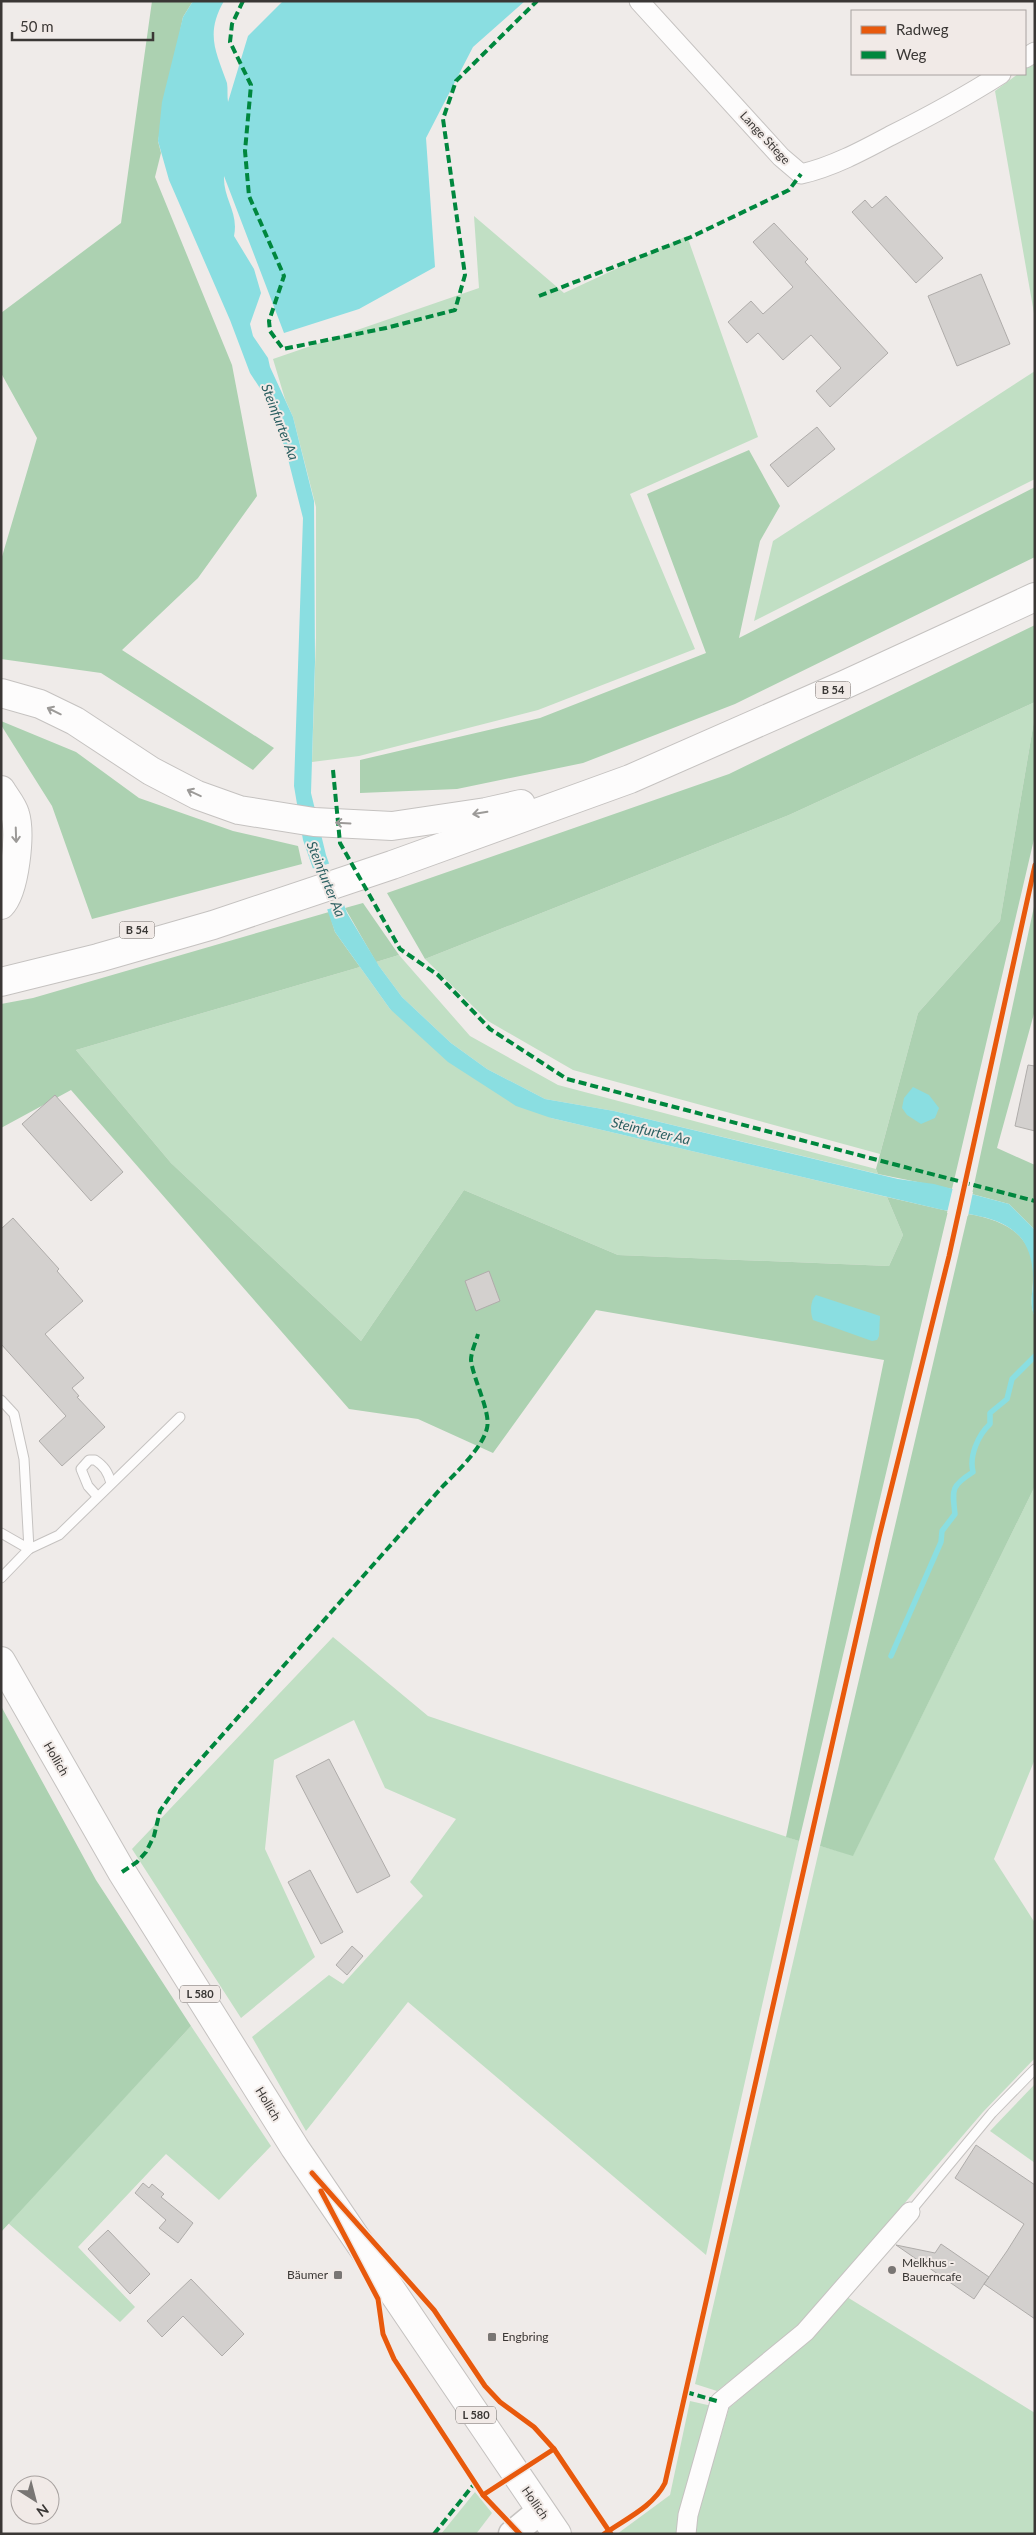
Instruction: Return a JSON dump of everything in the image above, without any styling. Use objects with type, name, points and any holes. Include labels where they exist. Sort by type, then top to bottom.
[{"type":"main road","name":"B 54","points":[[1,982],[98,958],[213,925],[392,865],[630,779],[846,684],[1035,597]]},
{"type":"main road","points":[[1,693],[40,704],[66,717],[151,771],[197,795],[239,810],[314,822],[392,826],[486,812],[630,779]]},
{"type":"main road","points":[[1,790],[15,814],[17,862],[6,900],[1,905]]},
{"type":"main road","name":"B 54","points":[[1,962],[58,951],[195,916],[273,904]]},
{"type":"main road","name":"Hollich","points":[[1,1661],[122,1872],[295,2148],[557,2534]]},
{"type":"main road","points":[[512,2534],[540,2511]]},
{"type":"street","name":"Lange Stiege","points":[[639,1],[781,156],[801,174],[815,171],[867,148],[965,97],[999,75]]},
{"type":"street","points":[[686,2534],[688,2515],[720,2402],[751,2374],[805,2332],[910,2212]]},
{"type":"lane","points":[[1,1400],[14,1414],[24,1459],[30,1549]]},
{"type":"lane","points":[[1,1578],[30,1549],[59,1535],[180,1417]]},
{"type":"lane","points":[[97,1496],[84,1478],[81,1469],[85,1463],[95,1460],[102,1464],[108,1472],[111,1483]]},
{"type":"lane","points":[[1,1533],[30,1549]]},
{"type":"lane","points":[[910,2212],[992,2113],[1035,2069]]},
{"type":"green space","points":[[152,1],[193,1],[183,17],[158,141],[161,153],[155,177],[232,365],[257,496],[198,578],[122,650],[274,748],[253,770],[101,673],[1,659],[1,560],[37,438],[1,373],[1,313],[121,223]]},
{"type":"green space","points":[[1035,62],[1035,319],[995,91],[1017,75],[1026,75],[1026,68]]},
{"type":"green space","points":[[474,216],[564,293],[687,236],[758,437],[630,494],[695,649],[538,710],[359,756],[312,762],[316,638],[316,507],[293,417],[285,399],[273,359],[479,288]]},
{"type":"green space","points":[[1035,371],[1035,479],[754,621],[773,541]]},
{"type":"green space","points":[[749,450],[780,506],[760,541],[739,638],[1035,487],[1035,557],[735,704],[583,763],[457,789],[360,793],[360,760],[540,718],[706,653],[647,494]]},
{"type":"green space","points":[[1035,625],[1035,702],[789,815],[425,959],[387,893],[729,774]]},
{"type":"green space","points":[[1035,702],[1035,715],[1000,921],[918,1013],[880,1154],[573,1070],[488,1021],[425,959],[789,815]]},
{"type":"green space","points":[[1035,715],[1035,835],[952,1189],[878,1174],[876,1169],[918,1013],[1000,921]]},
{"type":"green space","points":[[1,721],[76,752],[139,798],[233,831],[298,846],[302,864],[92,919],[52,806],[1,725]]},
{"type":"green space","points":[[1035,902],[1035,1010],[997,1148],[1035,1165],[1035,1230],[1009,1204],[972,1194]]},
{"type":"green space","points":[[363,903],[399,955],[376,962],[345,908]]},
{"type":"green space","points":[[329,912],[335,932],[360,967],[76,1050],[171,1163],[361,1341],[464,1190],[618,1255],[889,1266],[903,1235],[887,1197],[948,1211],[799,1841],[786,1837],[884,1360],[596,1310],[493,1453],[418,1419],[349,1409],[71,1090],[1,1128],[1,1004],[33,998]]},
{"type":"green space","points":[[399,955],[470,1036],[558,1085],[876,1169],[878,1174],[614,1111],[545,1099],[487,1069],[451,1043],[402,997],[376,962]]},
{"type":"green space","points":[[360,967],[390,1009],[551,1118],[887,1197],[903,1235],[889,1266],[618,1255],[464,1190],[361,1341],[171,1163],[76,1050]]},
{"type":"green space","points":[[968,1214],[995,1221],[1016,1233],[1024,1241],[1033,1264],[1032,1303],[1035,1317],[1035,1486],[853,1856],[820,1846]]},
{"type":"green space","points":[[1035,1486],[1035,1759],[994,1859],[1035,1923],[1035,2058],[983,2112],[799,2326],[717,2391],[695,2384],[820,1846],[853,1855]]},
{"type":"green space","points":[[333,1637],[428,1716],[799,1841],[706,2255],[408,2002],[306,2131],[252,2037],[329,1975],[343,1984],[423,1896],[410,1882],[456,1819],[385,1788],[354,1720],[274,1760],[265,1849],[315,1957],[241,2018],[132,1849]]},
{"type":"green space","points":[[1,1706],[96,1880],[191,2026],[1,2232]]},
{"type":"green space","points":[[191,2026],[271,2146],[219,2200],[166,2154],[78,2247],[135,2307],[120,2322],[8,2223]]},
{"type":"green space","points":[[1035,2084],[1035,2163],[990,2131]]},
{"type":"green space","points":[[847,2297],[1035,2413],[1035,2534],[696,2534],[697,2517],[729,2408],[805,2344]]},
{"type":"green space","points":[[690,2401],[712,2406],[681,2534],[617,2534],[670,2495]]},
{"type":"green space","points":[[475,2492],[492,2513],[476,2534],[441,2534]]},
{"type":"water","name":"Steinfurter Aa","points":[[193,1],[224,1],[215,23],[214,43],[227,83],[228,102],[248,36],[283,1],[525,1],[473,47],[426,138],[435,267],[359,309],[284,333],[224,176],[224,184],[233,213],[234,236],[254,269],[261,293],[250,324],[253,336],[268,358],[270,367],[293,417],[314,501],[315,662],[311,793],[326,855],[347,913],[379,966],[402,997],[451,1043],[487,1069],[545,1099],[614,1111],[898,1179],[934,1184],[1009,1204],[1035,1230],[1035,1317],[1032,1307],[1033,1276],[1030,1257],[1024,1243],[1016,1232],[1004,1225],[976,1215],[943,1210],[551,1118],[516,1106],[448,1062],[390,1009],[335,932],[303,840],[294,786],[303,518],[286,451],[267,399],[250,373],[230,320],[169,180],[158,141],[162,102],[183,17]]},
{"type":"water","points":[[913,1087],[929,1095],[939,1108],[935,1118],[921,1124],[907,1115],[902,1108],[904,1098]]},
{"type":"water","points":[[816,1295],[880,1316],[877,1340],[872,1341],[813,1320],[811,1307]]},
{"type":"pier","points":[[331,863],[347,904],[325,910],[311,869]]},
{"type":"pier","points":[[953,1187],[973,1192],[968,1216],[947,1213]]},
{"type":"building","points":[[886,196],[943,258],[916,283],[852,212],[865,200],[872,208]]},
{"type":"building","points":[[774,223],[808,259],[805,262],[888,353],[830,407],[816,391],[841,368],[811,335],[783,360],[758,333],[747,343],[728,322],[751,301],[763,314],[793,287],[753,242]]},
{"type":"building","points":[[981,274],[1010,344],[957,366],[928,296]]},
{"type":"building","points":[[817,427],[835,449],[788,487],[770,465]]},
{"type":"building","points":[[1028,1065],[1035,1066],[1035,1131],[1015,1126]]},
{"type":"building","points":[[55,1095],[123,1172],[91,1201],[22,1124]]},
{"type":"building","points":[[13,1218],[59,1269],[57,1271],[83,1301],[45,1334],[84,1378],[72,1388],[79,1396],[77,1397],[105,1427],[62,1466],[39,1441],[66,1416],[1,1344],[1,1229]]},
{"type":"building","points":[[489,1271],[500,1301],[476,1311],[465,1281]]},
{"type":"building","points":[[329,1759],[390,1876],[357,1893],[296,1776]]},
{"type":"building","points":[[310,1870],[343,1932],[321,1944],[288,1882]]},
{"type":"building","points":[[352,1946],[363,1956],[347,1975],[336,1965]]},
{"type":"building","points":[[976,2145],[1035,2185],[1035,2319],[984,2284],[974,2299],[896,2245],[935,2253],[941,2244],[989,2277],[1024,2224],[955,2178]]},
{"type":"building","points":[[143,2183],[149,2188],[152,2184],[164,2194],[161,2197],[193,2223],[178,2243],[159,2228],[166,2220],[135,2193]]},
{"type":"building","points":[[108,2230],[150,2274],[130,2294],[88,2249]]},
{"type":"building","points":[[191,2279],[244,2334],[222,2356],[183,2316],[162,2337],[147,2321]]},
{"type":"waterway","points":[[891,1656],[941,1542],[942,1531],[955,1514],[953,1499],[955,1489],[960,1481],[973,1472],[973,1453],[978,1440],[990,1424],[990,1413],[1007,1399],[1012,1379],[1035,1356]]},
{"type":"marked path","points":[[243,1],[232,24],[230,42],[251,85],[245,151],[249,196],[284,276],[269,321],[270,331],[283,349],[386,328],[455,310],[465,275],[443,119],[456,81],[537,1]]},
{"type":"marked path","points":[[539,296],[691,237],[789,190],[801,174]]},
{"type":"marked path","points":[[333,770],[340,843],[400,949],[438,975],[490,1029],[567,1079],[1035,1201]]},
{"type":"marked path","points":[[122,1872],[137,1862],[146,1852],[154,1836],[160,1811],[178,1785],[475,1451],[484,1435],[488,1421],[471,1360],[478,1334]]},
{"type":"marked path","points":[[686,2392],[720,2402]]},
{"type":"marked path","points":[[434,2534],[475,2483]]},
{"type":"cycle path","points":[[604,2534],[646,2506],[665,2483],[879,1537],[949,1256],[1035,865]]},
{"type":"cycle path","points":[[312,2173],[434,2310],[485,2386],[500,2402],[534,2427],[554,2449],[611,2534]]},
{"type":"cycle path","points":[[321,2191],[378,2299],[383,2334],[394,2359],[483,2495],[520,2534]]},
{"type":"cycle path","points":[[483,2495],[554,2449]]},
{"type":"place","name":"Melkhus - Bauerncafe","points":[[892,2270]]},
{"type":"place","name":"Bäumer","points":[[338,2275]]},
{"type":"place","name":"Engbring","points":[[492,2337]]}]
